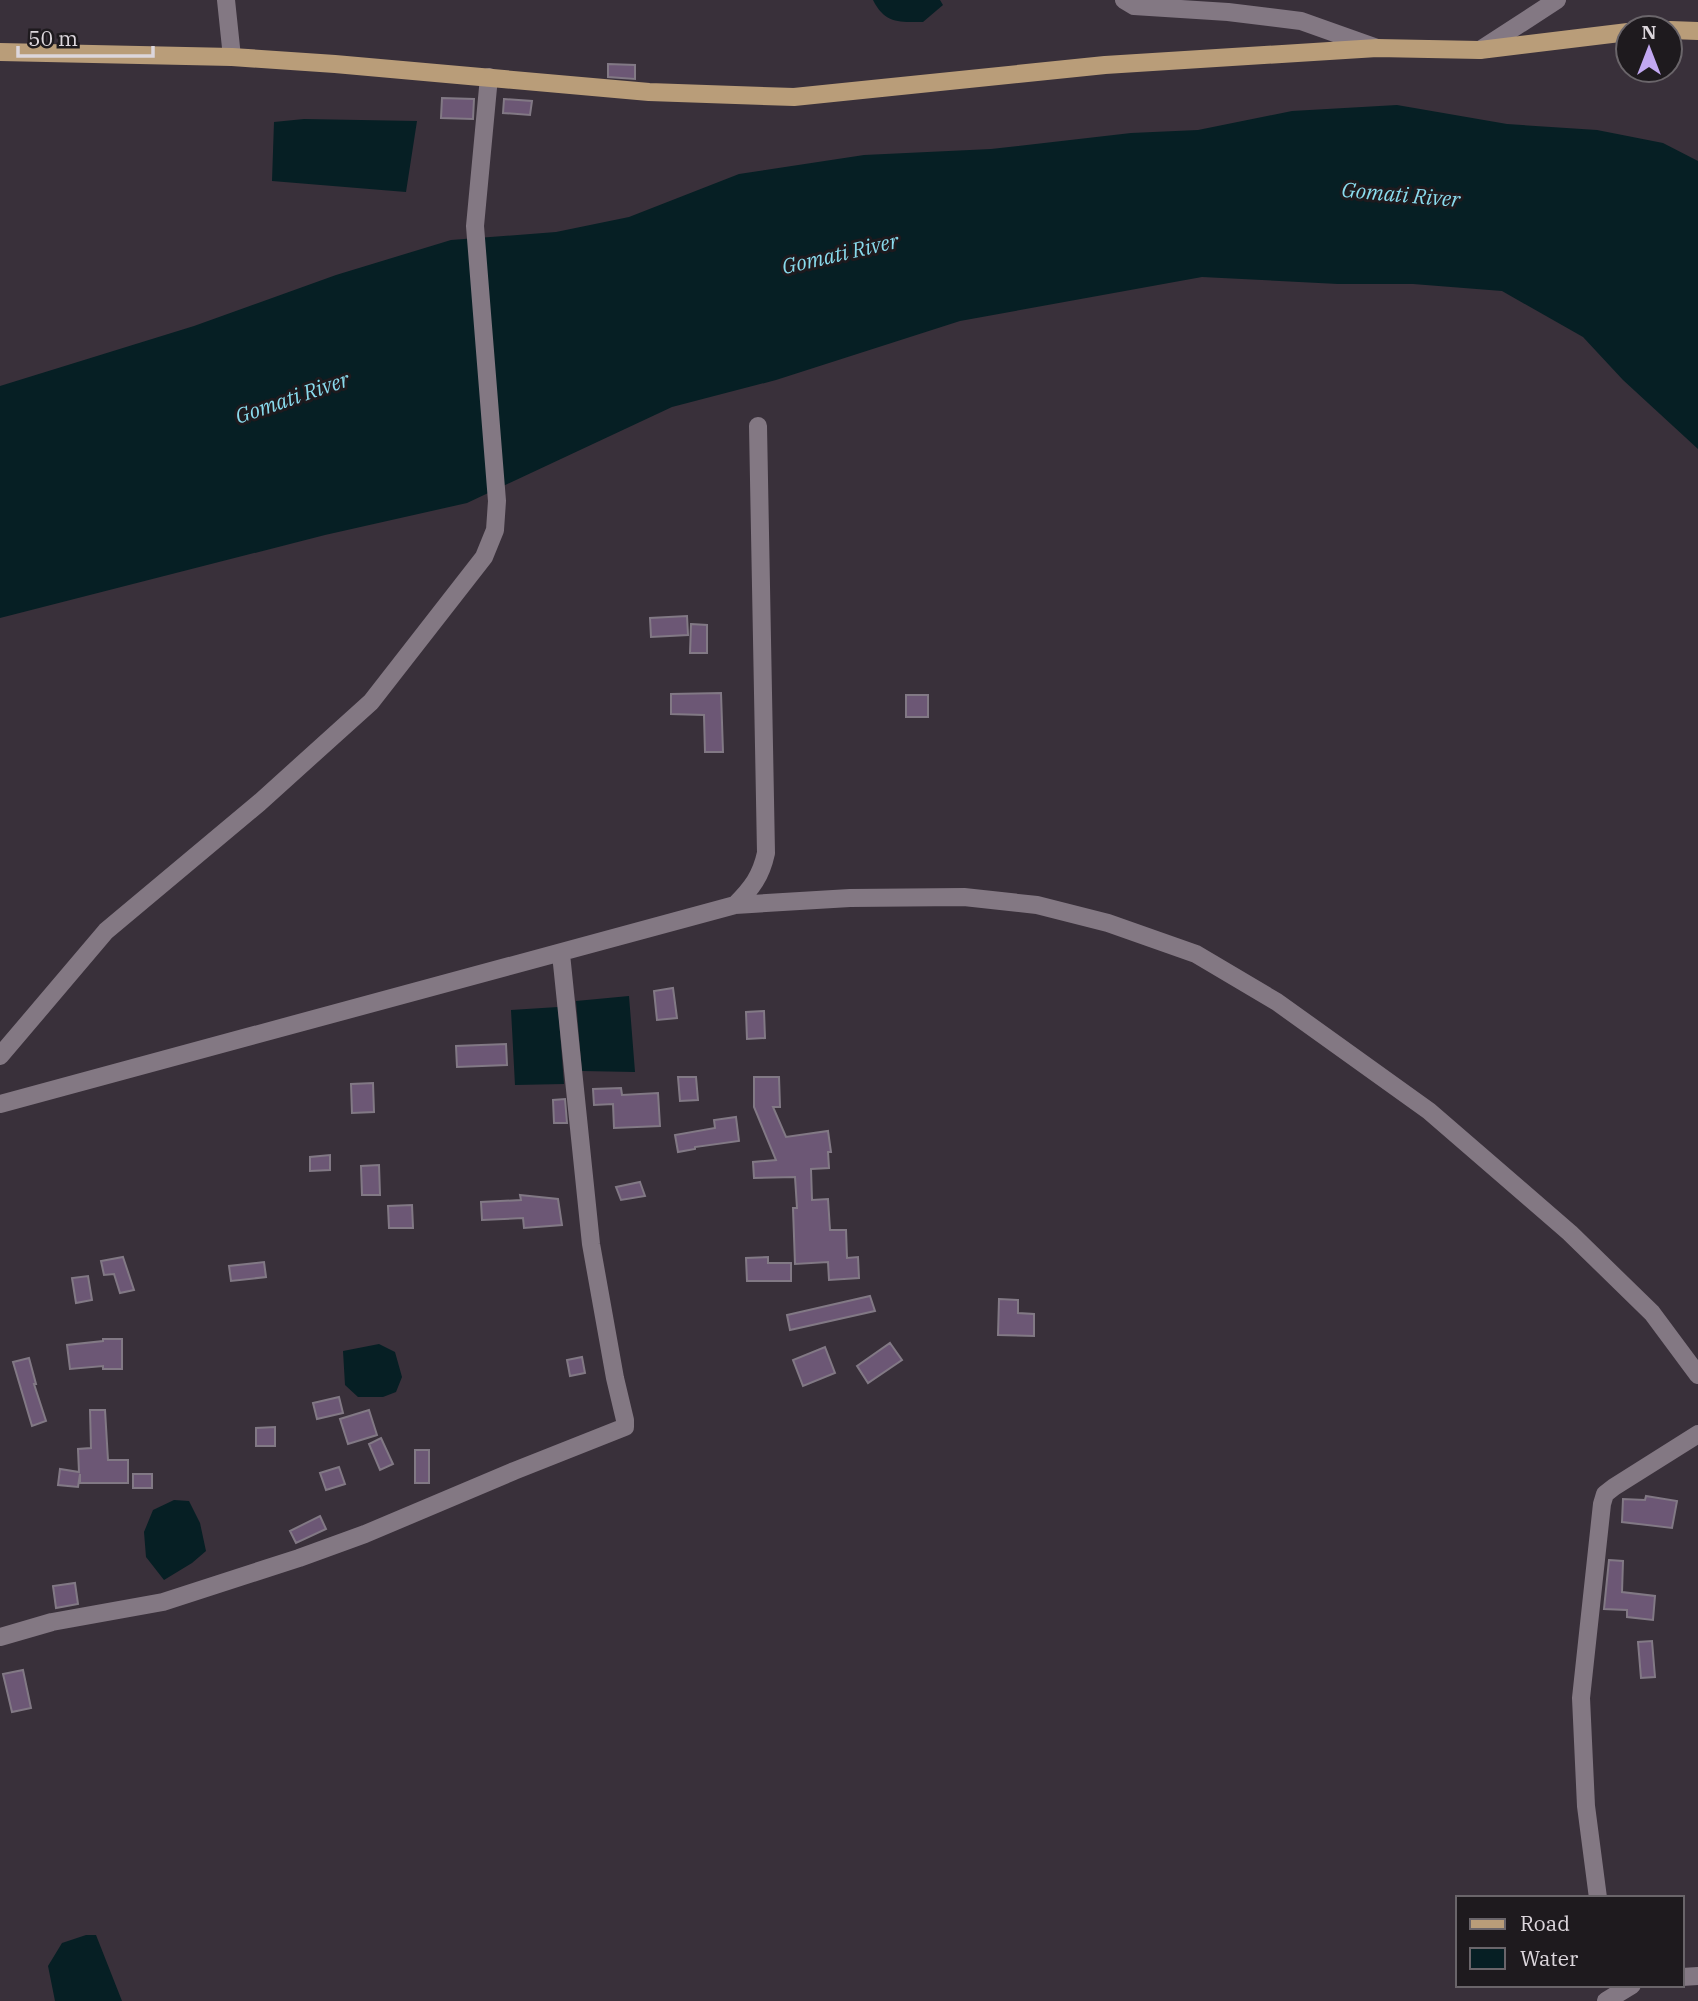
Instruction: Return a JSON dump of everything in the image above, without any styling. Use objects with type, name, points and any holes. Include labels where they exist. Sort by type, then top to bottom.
[{"type":"main road","points":[[0,52],[233,57],[649,92],[794,97],[1105,65],[1377,48],[1480,50],[1614,34]]},
{"type":"street","points":[[226,0],[233,57]]},
{"type":"street","points":[[1124,0],[1134,6],[1228,12],[1301,21],[1377,48]]},
{"type":"street","points":[[1480,50],[1557,0]]},
{"type":"street","points":[[0,1056],[106,931],[259,803],[371,702],[484,557],[495,530],[496,501],[475,226],[489,77]]},
{"type":"street","points":[[735,905],[755,886],[763,870],[766,853],[758,426]]},
{"type":"street","points":[[0,1104],[735,905],[850,898],[964,897],[1037,905],[1108,923],[1196,954],[1276,1002],[1429,1111],[1570,1233],[1652,1313],[1698,1375]]},
{"type":"street","points":[[0,1637],[52,1622],[163,1602],[299,1558],[365,1534],[625,1427],[591,1244],[561,954]]},
{"type":"street","points":[[1598,1896],[1587,1807],[1581,1698],[1602,1504],[1605,1494],[1614,1487],[1698,1434]]},
{"type":"street","points":[[1610,1994],[1627,1987]]},
{"type":"water","points":[[873,0],[940,0],[943,5],[923,22],[907,22],[888,18]]},
{"type":"water","name":"Gomati River","points":[[1397,105],[1507,124],[1597,130],[1663,143],[1698,161],[1698,449],[1623,380],[1583,337],[1502,291],[1413,284],[1338,284],[1202,277],[960,321],[776,380],[672,407],[467,503],[325,535],[0,618],[0,386],[194,326],[336,275],[451,240],[556,232],[629,217],[739,174],[864,155],[991,149],[1131,133],[1198,130],[1292,111]]},
{"type":"water","points":[[304,119],[417,121],[406,192],[272,181],[274,122]]},
{"type":"water","points":[[629,996],[635,1072],[582,1071],[576,1001]]},
{"type":"water","points":[[558,1007],[564,1084],[515,1085],[511,1010]]},
{"type":"water","points":[[379,1344],[395,1352],[402,1377],[396,1392],[383,1397],[358,1397],[345,1385],[343,1351]]},
{"type":"water","points":[[174,1500],[189,1501],[200,1523],[206,1551],[164,1580],[146,1557],[144,1532],[153,1510]]},
{"type":"water","points":[[86,1935],[96,1935],[122,2001],[55,2001],[48,1966],[62,1943]]},
{"type":"building","points":[[608,64],[635,65],[635,79],[608,77]]},
{"type":"building","points":[[442,98],[474,99],[473,119],[441,118]]},
{"type":"building","points":[[504,99],[532,101],[530,115],[503,113]]},
{"type":"building","points":[[687,616],[688,635],[651,637],[650,618]]},
{"type":"building","points":[[691,624],[707,625],[707,653],[690,653]]},
{"type":"building","points":[[721,693],[723,752],[705,752],[704,715],[671,714],[671,694]]},
{"type":"building","points":[[906,695],[928,695],[928,717],[906,717]]},
{"type":"building","points":[[673,988],[677,1018],[657,1020],[654,991]]},
{"type":"building","points":[[764,1011],[765,1038],[747,1039],[746,1012]]},
{"type":"building","points":[[506,1044],[507,1065],[457,1067],[456,1046]]},
{"type":"building","points":[[678,1077],[696,1077],[698,1100],[680,1101]]},
{"type":"building","points":[[754,1077],[779,1077],[780,1107],[773,1107],[786,1137],[828,1131],[831,1152],[828,1152],[829,1168],[811,1169],[812,1200],[828,1199],[830,1230],[846,1230],[847,1258],[858,1257],[859,1278],[829,1280],[828,1262],[795,1264],[795,1177],[754,1178],[753,1162],[776,1160],[754,1107]]},
{"type":"building","points":[[373,1083],[374,1112],[352,1113],[351,1084]]},
{"type":"building","points":[[621,1088],[622,1095],[658,1093],[660,1126],[614,1128],[613,1104],[594,1105],[593,1089]]},
{"type":"building","points":[[565,1099],[567,1123],[554,1123],[553,1100]]},
{"type":"building","points":[[736,1117],[739,1141],[678,1152],[675,1135],[715,1128],[714,1120]]},
{"type":"building","points":[[330,1155],[330,1170],[310,1171],[310,1157]]},
{"type":"building","points":[[379,1165],[380,1195],[362,1195],[361,1166]]},
{"type":"building","points":[[640,1182],[645,1196],[621,1200],[616,1187]]},
{"type":"building","points":[[520,1195],[558,1199],[562,1225],[524,1228],[523,1218],[482,1220],[481,1202],[521,1200]]},
{"type":"building","points":[[412,1205],[413,1228],[389,1228],[388,1206]]},
{"type":"building","points":[[123,1257],[134,1290],[120,1293],[114,1274],[104,1275],[101,1261]]},
{"type":"building","points":[[768,1257],[768,1263],[791,1263],[791,1281],[747,1281],[746,1258]]},
{"type":"building","points":[[264,1262],[266,1277],[231,1281],[229,1266]]},
{"type":"building","points":[[88,1276],[92,1300],[76,1303],[72,1278]]},
{"type":"building","points":[[870,1296],[875,1311],[790,1330],[787,1315]]},
{"type":"building","points":[[999,1299],[1018,1300],[1018,1313],[1034,1314],[1034,1336],[998,1335]]},
{"type":"building","points":[[122,1339],[122,1369],[103,1369],[103,1366],[70,1369],[67,1345]]},
{"type":"building","points":[[890,1343],[902,1360],[868,1383],[857,1366]]},
{"type":"building","points":[[825,1347],[835,1373],[803,1386],[793,1360]]},
{"type":"building","points":[[582,1357],[585,1373],[570,1376],[567,1360]]},
{"type":"building","points":[[29,1358],[46,1421],[32,1426],[13,1362]]},
{"type":"building","points":[[339,1397],[343,1413],[317,1419],[313,1403]]},
{"type":"building","points":[[90,1410],[105,1410],[108,1460],[128,1460],[128,1483],[80,1483],[80,1474],[78,1487],[58,1485],[60,1469],[79,1472],[78,1449],[91,1448]]},
{"type":"building","points":[[369,1410],[377,1435],[348,1444],[340,1419]]},
{"type":"building","points":[[275,1427],[275,1446],[256,1446],[256,1428]]},
{"type":"building","points":[[381,1438],[393,1464],[380,1470],[369,1444]]},
{"type":"building","points":[[415,1450],[429,1450],[429,1483],[415,1483]]},
{"type":"building","points":[[339,1467],[345,1484],[326,1490],[320,1473]]},
{"type":"building","points":[[133,1474],[152,1474],[152,1488],[133,1488]]},
{"type":"building","points":[[1646,1496],[1677,1501],[1672,1528],[1622,1522],[1623,1499],[1645,1500]]},
{"type":"building","points":[[320,1516],[326,1529],[296,1543],[290,1531]]},
{"type":"building","points":[[1609,1560],[1623,1561],[1622,1592],[1655,1596],[1653,1620],[1627,1617],[1627,1610],[1604,1609]]},
{"type":"building","points":[[75,1583],[78,1604],[56,1608],[53,1586]]},
{"type":"building","points":[[1652,1641],[1655,1677],[1641,1678],[1638,1642]]},
{"type":"building","points":[[23,1670],[31,1708],[12,1712],[3,1674]]}]
